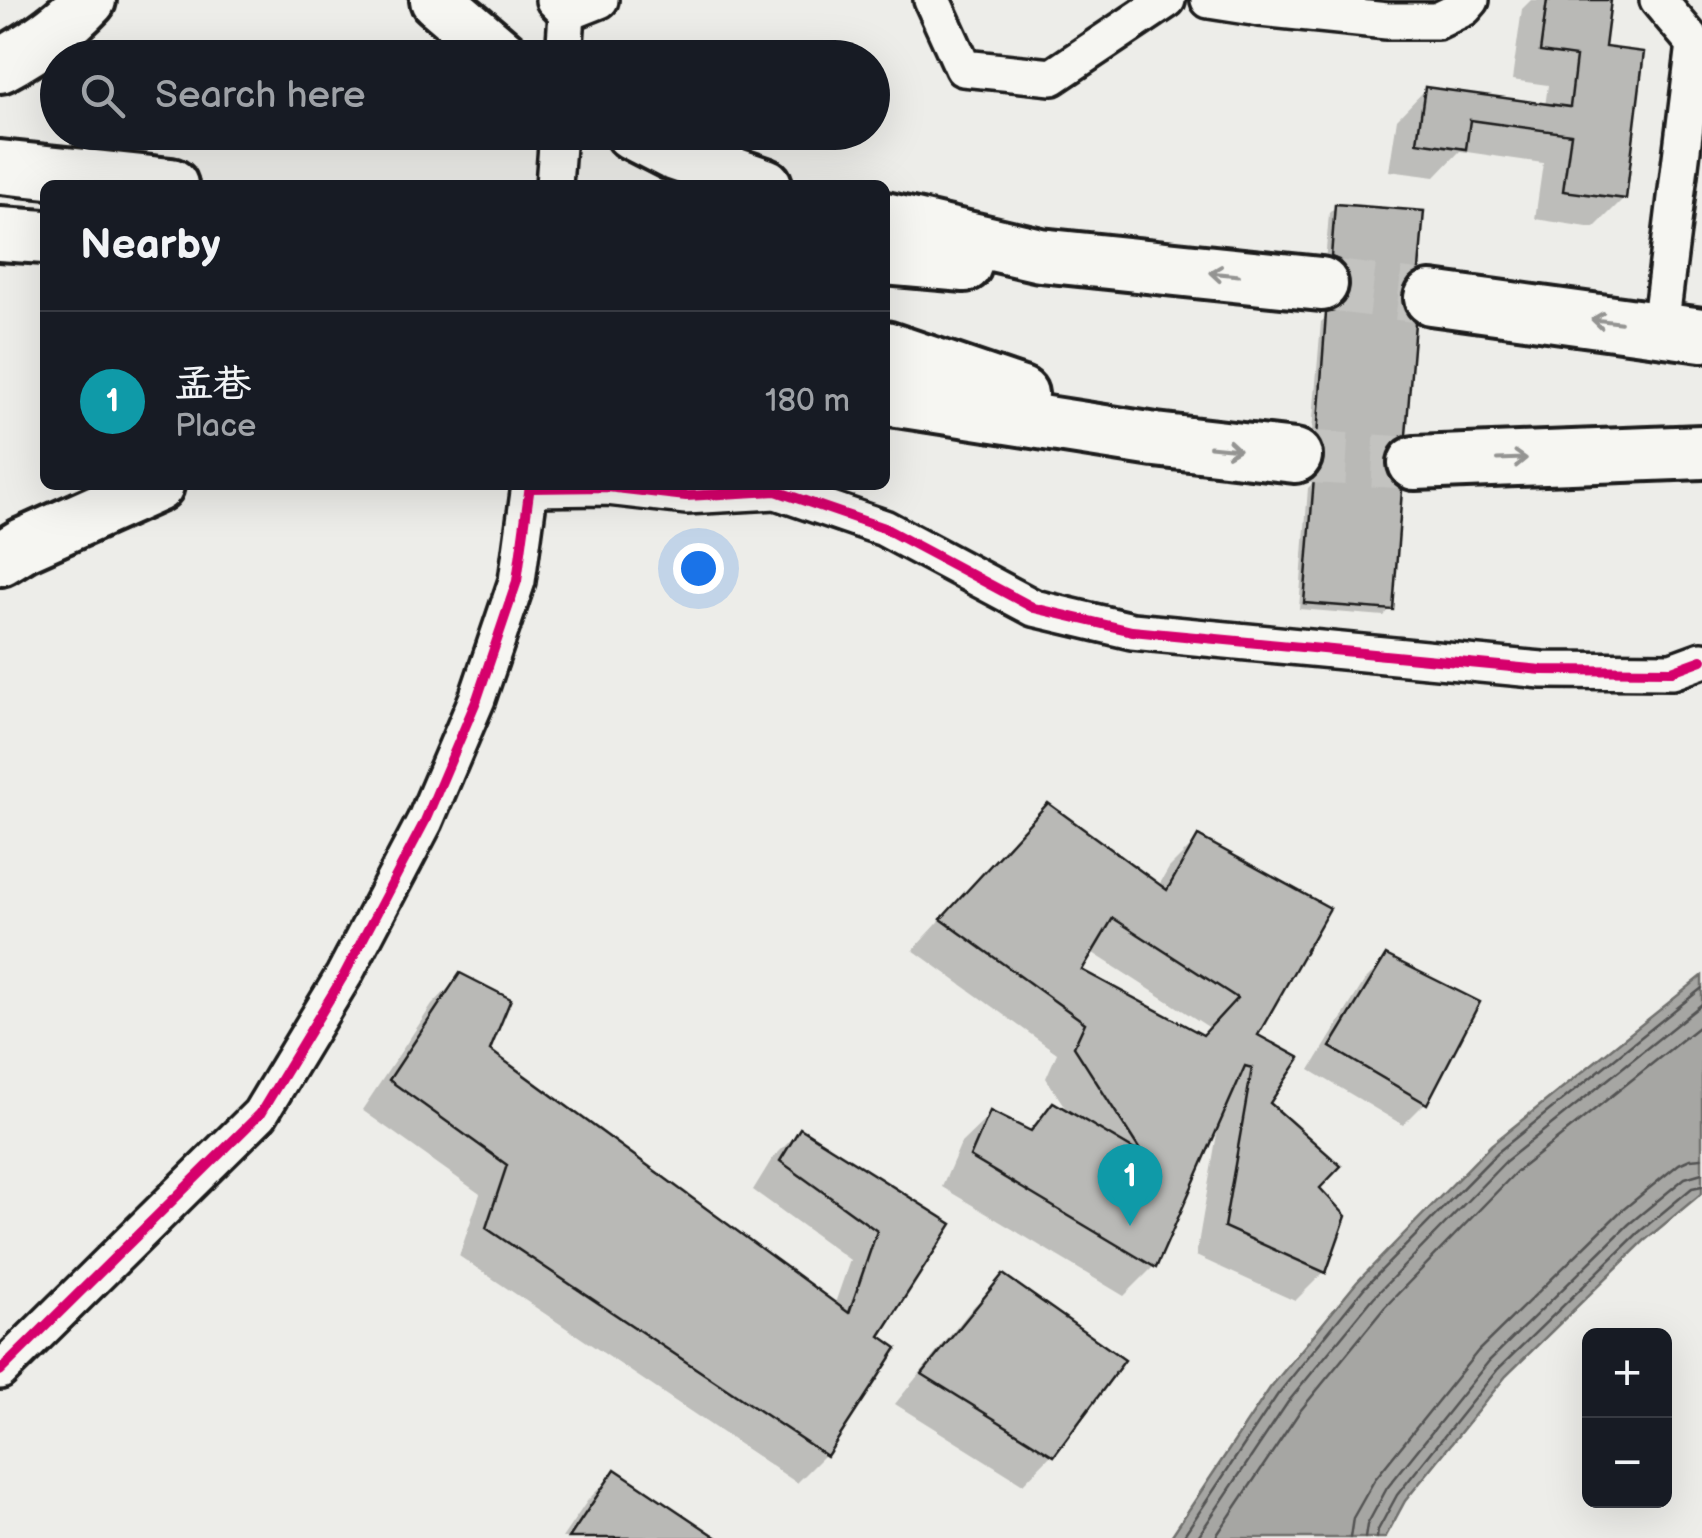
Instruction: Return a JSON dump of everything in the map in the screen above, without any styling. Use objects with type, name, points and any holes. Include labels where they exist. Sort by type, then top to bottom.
[{"type":"highway","points":[[43,40],[90,0]]},
{"type":"highway","points":[[437,0],[484,40]]},
{"type":"highway","points":[[0,66],[40,42]]},
{"type":"highway","points":[[668,150],[751,180]]},
{"type":"highway","points":[[0,168],[121,180]]},
{"type":"highway","points":[[890,220],[1040,255],[1321,284]]},
{"type":"highway","points":[[0,234],[40,237]]},
{"type":"highway","points":[[890,259],[957,266],[1040,255]]},
{"type":"highway","points":[[1431,298],[1681,331]]},
{"type":"highway","points":[[890,350],[1155,440]]},
{"type":"highway","points":[[890,399],[1155,440],[1295,456]]},
{"type":"highway","points":[[1415,463],[1702,452]]},
{"type":"highway","points":[[0,558],[146,490]]},
{"type":"street","points":[[942,7],[962,68],[1052,78],[1167,0]]},
{"type":"street","points":[[1209,0],[1387,21],[1437,21],[1472,0]]},
{"type":"street","points":[[1658,0],[1695,44],[1681,331]]},
{"type":"street","points":[[567,40],[574,4]]},
{"type":"street","points":[[554,180],[557,150]]},
{"type":"street","points":[[0,1371],[260,1114],[344,974],[426,822],[477,699],[517,581],[529,490]]},
{"type":"street","points":[[634,490],[686,496],[776,491],[884,528],[1034,608],[1132,631],[1542,670],[1692,668]]},
{"type":"water","points":[[1702,976],[1702,1193],[1644,1241],[1506,1376],[1405,1501],[1385,1538],[1170,1538],[1270,1388],[1357,1282],[1491,1145]]},
{"type":"building","points":[[1547,0],[1611,0],[1605,47],[1644,52],[1626,199],[1563,191],[1571,134],[1470,120],[1466,149],[1417,142],[1425,87],[1570,107],[1576,57],[1540,52]]},
{"type":"building","points":[[1335,204],[1424,211],[1419,270],[1407,280],[1401,295],[1404,310],[1415,323],[1406,435],[1389,448],[1385,463],[1389,478],[1402,490],[1393,610],[1304,603],[1314,478],[1325,458],[1317,437],[1326,313],[1345,302],[1351,286],[1348,271],[1331,257]]},
{"type":"building","points":[[1048,803],[1167,890],[1198,836],[1330,908],[1258,1035],[1300,1058],[1270,1103],[1341,1166],[1320,1188],[1346,1216],[1326,1273],[1224,1227],[1252,1068],[1245,1066],[1156,1268],[970,1157],[990,1111],[1031,1131],[1053,1102],[1143,1155],[1074,1047],[1085,1023],[941,919]],"holes":[[[1113,918],[1237,998],[1203,1035],[1082,970]]]},
{"type":"building","points":[[1386,955],[1480,1002],[1427,1104],[1330,1047]]},
{"type":"building","points":[[460,973],[511,999],[490,1050],[849,1313],[877,1231],[780,1161],[800,1128],[952,1224],[880,1336],[897,1348],[827,1456],[486,1228],[507,1165],[389,1080]]},
{"type":"building","points":[[1003,1274],[1125,1360],[1054,1456],[922,1374]]},
{"type":"building","points":[[615,1469],[718,1538],[569,1538]]},
{"type":"tunnel","points":[[1321,284],[1431,298]]},
{"type":"tunnel","points":[[1295,456],[1415,463]]},
{"type":"cycle path","points":[[0,1371],[260,1114],[344,975],[425,821],[477,699],[517,581],[529,490]]},
{"type":"cycle path","points":[[633,490],[686,496],[776,491],[884,528],[1034,608],[1132,631],[1542,670],[1672,671],[1702,660]]},
{"type":"place","name":"孟巷","points":[[1130,1226]]}]
